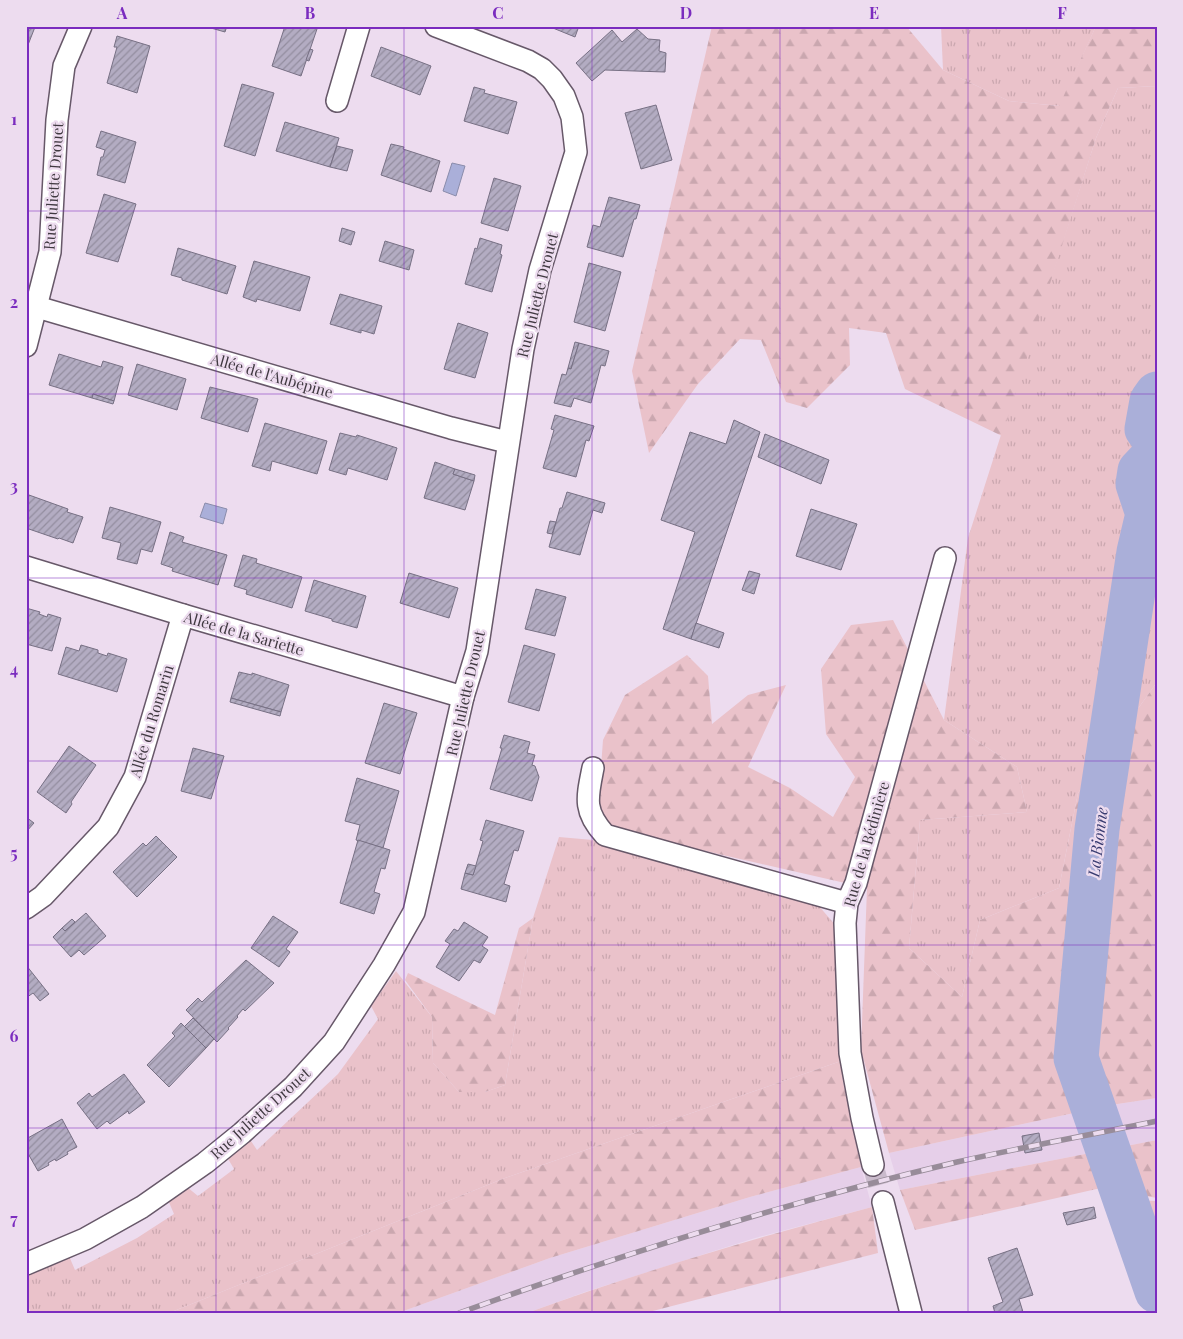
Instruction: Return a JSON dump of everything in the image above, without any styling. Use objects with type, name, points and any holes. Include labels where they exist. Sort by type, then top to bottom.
[{"type":"street","name":"Rue Juliette Drouet","points":[[26,346],[50,252],[57,120],[64,66],[81,26]]},
{"type":"street","points":[[337,100],[359,26]]},
{"type":"street","name":"Rue Juliette Drouet","points":[[26,1264],[85,1239],[142,1207],[205,1164],[293,1087],[334,1042],[384,965],[414,912],[463,698],[477,651],[522,348],[540,270],[576,152],[572,116],[564,96],[542,69],[436,26]]},
{"type":"street","name":"Allée de l'Aubépine","points":[[37,307],[451,428],[507,442]]},
{"type":"street","name":"Rue de la Bédinière","points":[[873,1165],[850,1053],[845,923],[846,903],[856,883],[945,558]]},
{"type":"street","name":"Allée de la Sariette","points":[[26,567],[463,698]]},
{"type":"street","name":"Allée du Romarin","points":[[26,908],[43,896],[108,827],[135,777],[183,615]]},
{"type":"street","points":[[593,768],[588,792],[589,808],[595,823],[605,835],[846,903]]},
{"type":"street","points":[[883,1202],[911,1313]]},
{"type":"shaded area","points":[[1157,1098],[1157,1140],[900,1190],[889,1153],[1111,1105]]},
{"type":"shaded area","points":[[861,1167],[872,1207],[755,1238],[585,1292],[527,1313],[398,1313],[550,1258],[750,1197]]},
{"type":"green space","points":[[712,26],[906,26],[943,70],[1009,101],[1059,106],[1096,26],[1157,26],[1157,86],[1118,88],[1096,138],[1002,436],[905,389],[886,333],[849,328],[850,365],[807,408],[786,402],[761,340],[740,339],[698,384],[649,453],[632,371]]},
{"type":"green space","points":[[941,26],[1096,26],[1060,106],[1009,101],[943,70]]},
{"type":"green space","points":[[1157,86],[1157,682],[1078,793],[1059,888],[980,920],[962,997],[909,948],[920,820],[1027,812],[1017,767],[944,720],[968,538],[1096,138],[1118,88]]},
{"type":"green space","points":[[893,620],[944,720],[1017,767],[1027,812],[920,820],[909,948],[962,997],[980,920],[1059,888],[1078,793],[1157,682],[1157,1098],[1111,1105],[889,1153],[861,1050],[867,888],[614,830],[598,808],[603,740],[625,695],[687,655],[708,676],[712,724],[748,695],[786,685],[748,767],[790,788],[833,817],[855,777],[826,734],[821,669],[851,625]]},
{"type":"green space","points":[[559,837],[593,840],[796,895],[818,905],[837,927],[841,1061],[505,1178],[169,1313],[31,1313],[26,1302],[26,1275],[69,1256],[75,1270],[137,1238],[174,1214],[168,1200],[187,1187],[198,1196],[234,1169],[227,1157],[249,1138],[257,1150],[338,1074],[378,1019],[371,1006],[396,971],[432,1017],[433,1063],[459,1092],[485,1092],[505,1085],[533,918]]},
{"type":"green space","points":[[533,918],[505,1085],[485,1092],[459,1092],[433,1063],[432,1017],[405,980],[408,973],[495,1015],[519,928]]},
{"type":"green space","points":[[841,1061],[843,1082],[861,1167],[750,1197],[550,1258],[398,1313],[169,1313],[505,1178]]},
{"type":"green space","points":[[1157,1140],[1157,1198],[1101,1188],[915,1230],[900,1190]]},
{"type":"green space","points":[[1129,1200],[1157,1201],[1157,1275]]},
{"type":"green space","points":[[872,1207],[878,1253],[645,1313],[527,1313],[698,1256]]},
{"type":"water","points":[[452,163],[465,166],[456,196],[443,191]]},
{"type":"water","points":[[205,503],[227,509],[223,524],[200,517]]},
{"type":"building","points":[[26,26],[35,27],[26,50]]},
{"type":"building","points":[[204,26],[227,26],[225,32]]},
{"type":"building","points":[[285,26],[318,26],[301,76],[272,66]]},
{"type":"building","points":[[548,26],[579,26],[575,37]]},
{"type":"building","points":[[637,29],[648,39],[660,40],[659,51],[666,53],[665,72],[605,70],[592,81],[576,63],[612,30],[622,42]]},
{"type":"building","points":[[117,36],[150,46],[137,93],[107,83],[117,47],[114,47]]},
{"type":"building","points":[[381,47],[431,66],[420,95],[371,76]]},
{"type":"building","points":[[310,49],[313,50],[309,61],[306,60]]},
{"type":"building","points":[[242,84],[274,93],[255,156],[224,146]]},
{"type":"building","points":[[474,87],[485,90],[484,93],[517,102],[508,134],[464,121]]},
{"type":"building","points":[[656,105],[672,160],[641,169],[625,113]]},
{"type":"building","points":[[285,122],[339,138],[330,167],[276,151]]},
{"type":"building","points":[[101,131],[136,142],[125,183],[97,175],[101,157],[103,157],[105,150],[96,147]]},
{"type":"building","points":[[391,144],[440,161],[431,192],[381,175]]},
{"type":"building","points":[[337,146],[353,150],[347,171],[330,167]]},
{"type":"building","points":[[494,178],[521,186],[508,231],[481,223]]},
{"type":"building","points":[[104,194],[136,204],[118,262],[86,253]]},
{"type":"building","points":[[609,197],[640,205],[623,257],[587,247],[593,225],[600,227]]},
{"type":"building","points":[[342,228],[355,232],[351,245],[339,241]]},
{"type":"building","points":[[480,238],[502,245],[500,254],[502,255],[492,292],[465,284],[475,248],[477,249]]},
{"type":"building","points":[[385,241],[414,250],[409,270],[379,261]]},
{"type":"building","points":[[178,248],[236,266],[227,294],[171,275]]},
{"type":"building","points":[[254,261],[310,277],[300,311],[257,299],[256,302],[243,297]]},
{"type":"building","points":[[589,263],[621,272],[605,331],[574,322]]},
{"type":"building","points":[[340,294],[382,306],[374,334],[361,330],[361,333],[330,324]]},
{"type":"building","points":[[458,323],[488,333],[475,378],[444,369]]},
{"type":"building","points":[[575,342],[579,343],[571,369],[568,368]]},
{"type":"building","points":[[579,343],[609,351],[605,366],[601,365],[591,403],[574,398],[571,407],[554,403],[562,374],[566,375],[568,368],[571,369]]},
{"type":"building","points":[[59,354],[101,367],[103,361],[123,367],[114,401],[93,394],[92,398],[49,385]]},
{"type":"building","points":[[137,364],[186,379],[177,410],[128,395]]},
{"type":"building","points":[[210,387],[258,399],[248,432],[201,418]]},
{"type":"building","points":[[93,394],[114,401],[113,404],[92,398]]},
{"type":"building","points":[[555,415],[594,426],[589,441],[586,440],[576,477],[543,468],[554,430],[551,429]]},
{"type":"building","points":[[734,420],[760,432],[691,639],[663,629],[695,532],[661,520],[690,432],[726,444]]},
{"type":"building","points":[[265,423],[327,441],[317,474],[272,461],[270,471],[252,466]]},
{"type":"building","points":[[340,433],[356,437],[357,435],[397,448],[387,480],[348,468],[346,475],[329,470]]},
{"type":"building","points":[[765,434],[829,460],[821,484],[758,457]]},
{"type":"building","points":[[435,462],[455,469],[453,474],[474,481],[465,510],[424,498]]},
{"type":"building","points":[[455,469],[475,475],[474,481],[453,474]]},
{"type":"building","points":[[567,492],[605,503],[602,513],[593,510],[580,555],[549,547],[560,508],[562,508]]},
{"type":"building","points":[[29,495],[68,509],[67,512],[83,517],[73,543],[26,528],[26,503]]},
{"type":"building","points":[[110,507],[161,522],[152,552],[141,549],[137,564],[117,559],[121,543],[102,538]]},
{"type":"building","points":[[811,509],[857,524],[841,570],[796,556]]},
{"type":"building","points":[[550,521],[556,522],[552,534],[547,533]]},
{"type":"building","points":[[170,532],[184,537],[182,542],[227,555],[218,585],[172,571],[173,568],[161,564]]},
{"type":"building","points":[[243,555],[257,559],[256,563],[302,577],[292,608],[246,594],[247,590],[234,586]]},
{"type":"building","points":[[749,571],[760,574],[754,594],[742,590]]},
{"type":"building","points":[[409,573],[458,588],[449,618],[400,603]]},
{"type":"building","points":[[314,580],[366,596],[357,628],[305,611]]},
{"type":"building","points":[[536,589],[566,597],[555,636],[525,629]]},
{"type":"building","points":[[26,608],[40,612],[39,614],[47,617],[48,614],[61,618],[52,651],[26,644]]},
{"type":"building","points":[[696,623],[724,633],[719,648],[691,639]]},
{"type":"building","points":[[81,645],[98,650],[98,653],[107,656],[108,653],[127,659],[117,692],[58,674],[66,647],[79,651]]},
{"type":"building","points":[[524,645],[555,654],[539,711],[508,702]]},
{"type":"building","points":[[239,672],[252,675],[252,673],[289,685],[281,712],[231,698]]},
{"type":"building","points":[[231,698],[281,712],[280,716],[230,702]]},
{"type":"building","points":[[384,703],[417,713],[402,760],[404,761],[400,774],[365,763]]},
{"type":"building","points":[[504,735],[530,742],[527,753],[535,755],[532,765],[535,766],[539,777],[532,801],[490,789]]},
{"type":"building","points":[[69,746],[96,765],[71,802],[72,804],[66,813],[37,792]]},
{"type":"building","points":[[193,748],[224,756],[211,799],[181,791]]},
{"type":"building","points":[[357,778],[399,791],[383,848],[356,840],[360,825],[345,821]]},
{"type":"building","points":[[26,817],[34,823],[26,832]]},
{"type":"building","points":[[486,820],[524,831],[518,851],[514,850],[504,884],[510,886],[506,902],[461,889],[465,873],[473,875],[483,841],[480,840]]},
{"type":"building","points":[[156,836],[177,857],[137,897],[113,872],[143,843],[146,846]]},
{"type":"building","points":[[358,840],[390,850],[385,869],[381,868],[374,892],[380,894],[374,914],[340,903]]},
{"type":"building","points":[[468,864],[476,866],[473,875],[465,873]]},
{"type":"building","points":[[86,913],[106,936],[84,955],[79,950],[71,957],[53,937],[62,928],[65,931]]},
{"type":"building","points":[[273,916],[298,932],[286,949],[290,952],[279,967],[251,948]]},
{"type":"building","points":[[72,919],[75,922],[65,931],[62,928]]},
{"type":"building","points":[[464,922],[488,937],[482,946],[488,950],[480,963],[474,960],[459,981],[436,967],[450,944],[445,941],[454,929],[458,931]]},
{"type":"building","points":[[246,960],[274,983],[245,1011],[243,1009],[217,1042],[186,1010],[198,998],[202,1002]]},
{"type":"building","points":[[26,965],[49,994],[40,1001],[33,993],[26,998]]},
{"type":"building","points":[[193,1018],[214,1039],[206,1048],[184,1027]]},
{"type":"building","points":[[181,1023],[206,1048],[169,1087],[147,1065],[175,1036],[172,1033]]},
{"type":"building","points":[[124,1074],[145,1102],[129,1114],[128,1111],[110,1124],[107,1121],[97,1129],[77,1103],[89,1093],[92,1097]]},
{"type":"building","points":[[62,1119],[77,1147],[56,1161],[55,1159],[48,1163],[49,1165],[38,1171],[26,1150],[26,1139]]},
{"type":"building","points":[[1039,1133],[1042,1150],[1025,1153],[1022,1136]]},
{"type":"building","points":[[1094,1207],[1096,1218],[1067,1225],[1063,1213]]},
{"type":"building","points":[[1017,1248],[1033,1295],[1019,1299],[1023,1312],[995,1313],[993,1306],[1003,1302],[988,1258]]},
{"type":"waterway","name":"La Bionne","points":[[1157,394],[1152,401],[1147,429],[1157,443],[1156,454],[1140,471],[1138,484],[1148,514],[1139,552],[1097,829],[1076,1058],[1157,1291]]},
{"type":"tunnel","points":[[873,1165],[883,1202]]},
{"type":"railway","points":[[459,1313],[582,1270],[706,1230],[831,1194],[957,1162],[1157,1121]]}]
